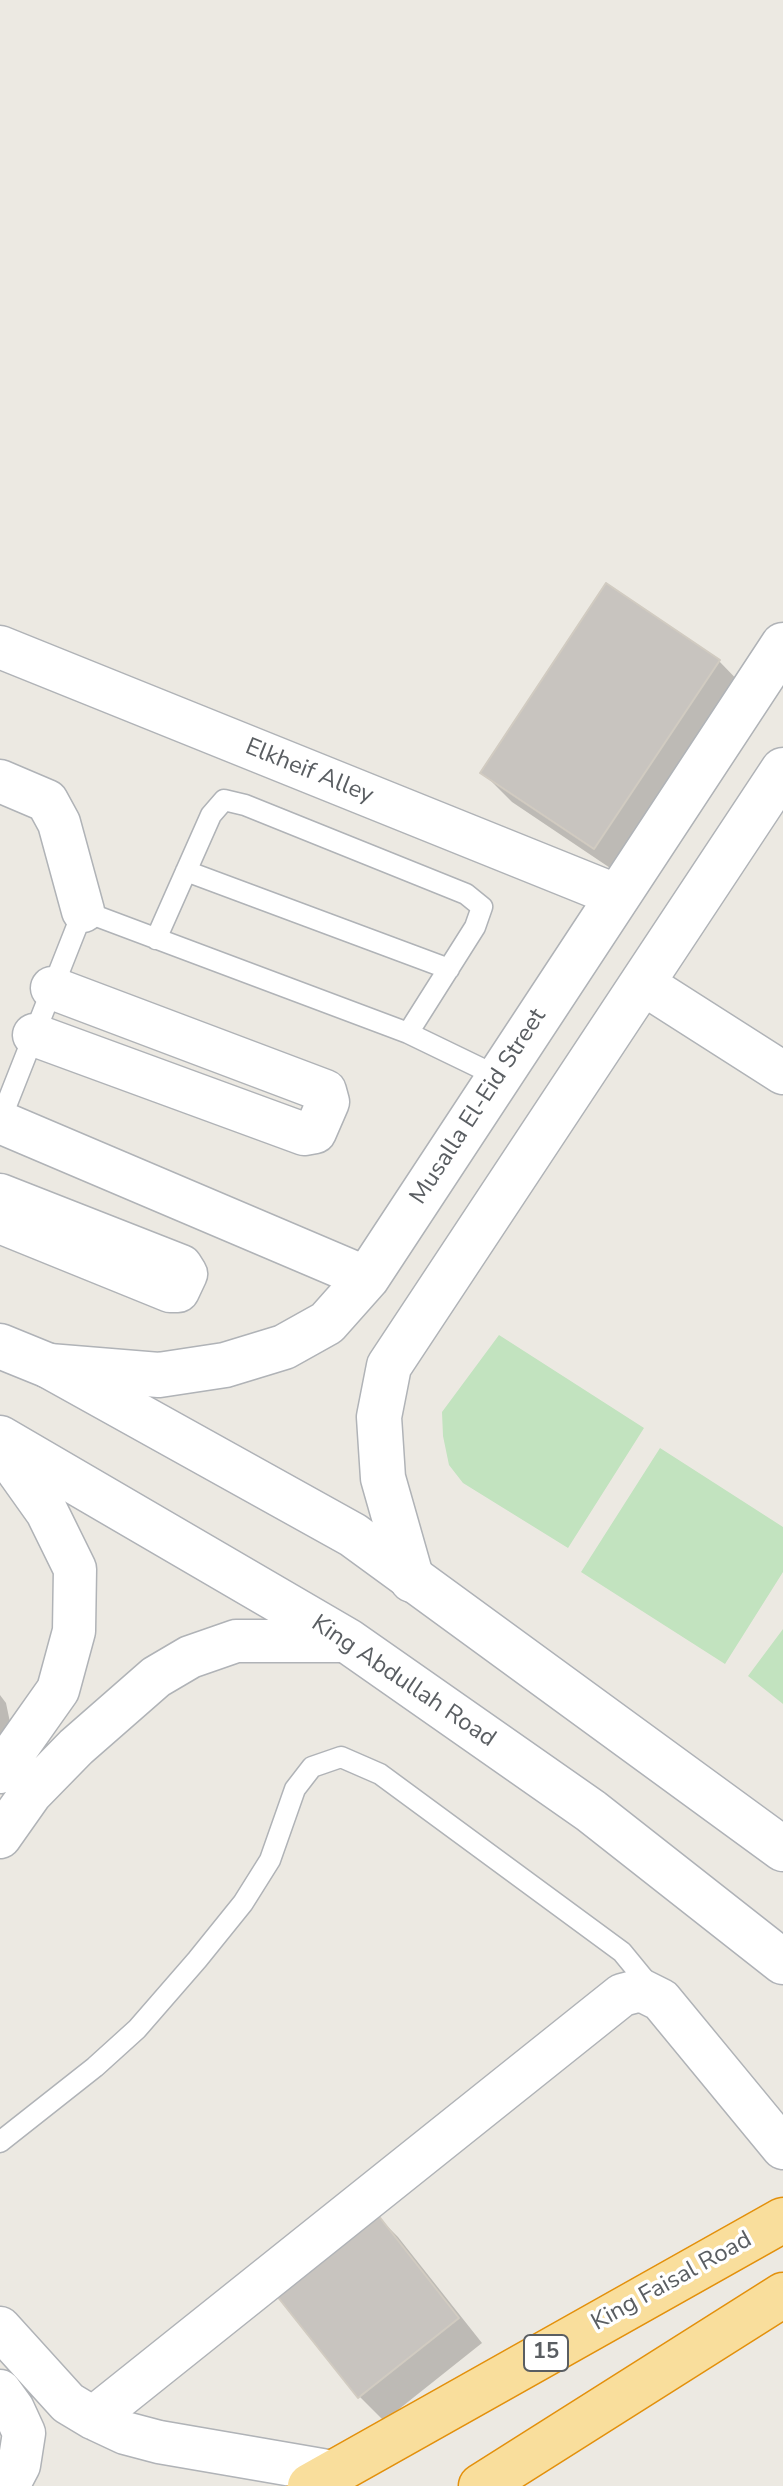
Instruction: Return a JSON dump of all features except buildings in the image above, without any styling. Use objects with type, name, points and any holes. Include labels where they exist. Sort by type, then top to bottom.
[{"type":"highway","name":"King Faisal Road","points":[[322,2479],[783,2220]]},
{"type":"highway","points":[[481,2486],[783,2295]]},
{"type":"street","name":"Musalla El-Eid Street","points":[[49,1366],[159,1375],[225,1365],[284,1347],[327,1323],[367,1278],[783,645]]},
{"type":"street","name":"Elkheif Alley","points":[[0,647],[618,896]]},
{"type":"street","points":[[412,1580],[383,1478],[379,1417],[389,1366],[783,770]]},
{"type":"street","points":[[0,781],[47,801],[59,823],[83,911]]},
{"type":"street","points":[[642,983],[783,1073]]},
{"type":"street","points":[[34,1035],[304,1134],[315,1132],[328,1102],[325,1091],[52,988]]},
{"type":"street","points":[[0,1122],[367,1278]]},
{"type":"street","points":[[0,1195],[181,1266],[186,1274],[178,1291],[170,1291],[0,1222]]},
{"type":"street","points":[[408,1214],[396,1245],[397,1257],[410,1276],[422,1281],[434,1280],[445,1275],[460,1259]]},
{"type":"street","points":[[0,1346],[49,1366],[353,1535],[783,1849]]},
{"type":"street","name":"King Abdullah Road","points":[[0,1438],[348,1641],[591,1811],[783,1962]]},
{"type":"street","points":[[0,1446],[47,1512],[75,1569],[74,1631],[58,1690],[0,1772]]},
{"type":"street","points":[[0,1837],[31,1793],[76,1747],[156,1677],[190,1657],[236,1641],[348,1641]]},
{"type":"street","points":[[24,2433],[81,2411],[622,1995],[641,1990],[661,2000],[783,2148]]},
{"type":"street","points":[[0,2328],[81,2411],[125,2433],[322,2479]]},
{"type":"street","points":[[0,2391],[24,2433],[19,2465],[8,2486]]},
{"type":"lane","points":[[156,939],[211,815],[224,800],[245,805],[466,894],[482,907],[475,927],[408,1033]]},
{"type":"lane","points":[[186,871],[449,969]]},
{"type":"lane","points":[[0,1122],[83,911],[408,1033],[499,1077]]},
{"type":"lane","points":[[0,2142],[95,2067],[137,2029],[243,1903],[270,1860],[295,1789],[312,1767],[341,1757],[380,1774],[622,1952],[661,2000]]},
{"type":"green space","points":[[499,1335],[644,1428],[568,1548],[463,1483],[449,1465],[442,1412]]},
{"type":"green space","points":[[660,1448],[783,1527],[783,1572],[725,1664],[581,1572]]},
{"type":"green space","points":[[783,1629],[783,1704],[748,1676]]}]
